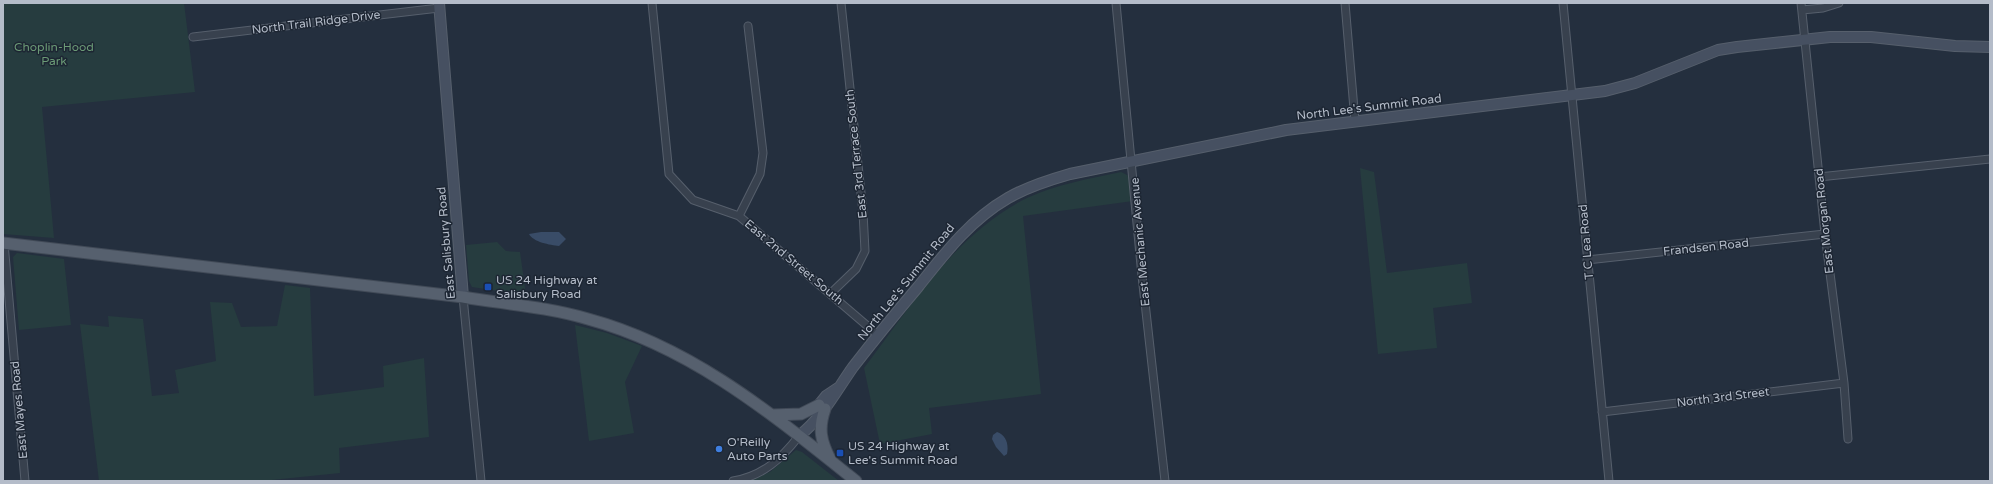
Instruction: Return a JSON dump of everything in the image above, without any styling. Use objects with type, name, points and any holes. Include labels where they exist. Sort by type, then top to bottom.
[{"type":"main road","name":"East Salisbury Road","points":[[439,5],[463,297]]},
{"type":"main road","name":"North Lee's Summit Road","points":[[799,436],[804,425],[822,407],[831,402],[838,388],[878,335],[960,234],[979,217],[1008,198],[1040,183],[1070,174],[1286,130],[1605,91],[1635,83],[1718,50],[1830,37],[1871,37],[1955,46],[1990,47]]},
{"type":"main road","points":[[3,243],[463,297],[560,312],[589,319],[627,332],[672,352],[714,374],[747,396],[856,481]]},
{"type":"main road","points":[[772,415],[801,414],[822,407],[821,436],[831,461]]},
{"type":"street","name":"East 2nd Street South","points":[[652,3],[669,174],[693,200],[739,216],[831,293],[878,335]]},
{"type":"street","name":"East 3rd Terrace South","points":[[831,293],[856,269],[865,251],[863,212],[841,3]]},
{"type":"street","name":"East Mechanic Avenue","points":[[1116,3],[1142,276],[1166,481]]},
{"type":"street","points":[[1345,3],[1355,121]]},
{"type":"street","name":"T C Lea Road","points":[[1563,3],[1609,481]]},
{"type":"street","points":[[1801,6],[1823,8],[1839,3]]},
{"type":"street","name":"North Trail Ridge Drive","points":[[193,37],[439,5]]},
{"type":"street","name":"East Morgan Road","points":[[1801,6],[1825,234],[1844,382],[1848,439]]},
{"type":"street","points":[[739,216],[760,174],[762,154],[748,26]]},
{"type":"street","points":[[1819,177],[1990,159]]},
{"type":"street","name":"Frandsen Road","points":[[1587,260],[1825,234]]},
{"type":"street","name":"East Mayes Road","points":[[3,243],[25,481]]},
{"type":"street","name":"East Salisbury Road","points":[[463,297],[481,481]]},
{"type":"street","name":"North 3rd Street","points":[[1602,412],[1844,382]]},
{"type":"street","points":[[733,481],[760,473],[773,464],[787,451],[799,436]]},
{"type":"green space","name":"Choplin-Hood Park","points":[[3,3],[184,3],[195,92],[42,107],[54,238],[3,234]]},
{"type":"green space","points":[[1360,168],[1374,172],[1387,273],[1467,263],[1472,303],[1433,308],[1437,348],[1378,354]]},
{"type":"green space","points":[[1121,172],[1129,176],[1133,201],[1023,216],[1041,394],[929,408],[932,434],[880,444],[864,368],[936,273],[978,231],[1002,213],[1027,198],[1061,185]]},
{"type":"green space","points":[[497,242],[506,251],[520,252],[526,295],[472,287],[469,281],[466,245]]},
{"type":"green space","points":[[17,253],[64,259],[71,325],[19,330],[13,257]]},
{"type":"green space","points":[[285,285],[310,288],[314,396],[384,387],[383,366],[424,358],[429,437],[339,448],[340,473],[262,481],[99,481],[80,324],[109,327],[108,316],[143,319],[152,396],[179,393],[175,370],[216,361],[210,302],[232,303],[241,327],[277,326]]},
{"type":"green space","points":[[575,325],[607,333],[642,346],[625,382],[634,433],[589,441]]},
{"type":"green space","points":[[796,450],[802,452],[839,481],[750,481],[770,472]]},
{"type":"water","points":[[559,232],[566,239],[559,246],[555,246],[538,241],[529,234]]},
{"type":"water","points":[[997,432],[1003,435],[1007,443],[1007,454],[1004,456],[996,447],[992,439],[993,435]]},
{"type":"place","name":"US 24 Highway at Salisbury Road","points":[[488,287]]},
{"type":"place","name":"O'Reilly Auto Parts","points":[[719,449]]},
{"type":"place","name":"US 24 Highway at Lee's Summit Road","points":[[840,453]]}]
